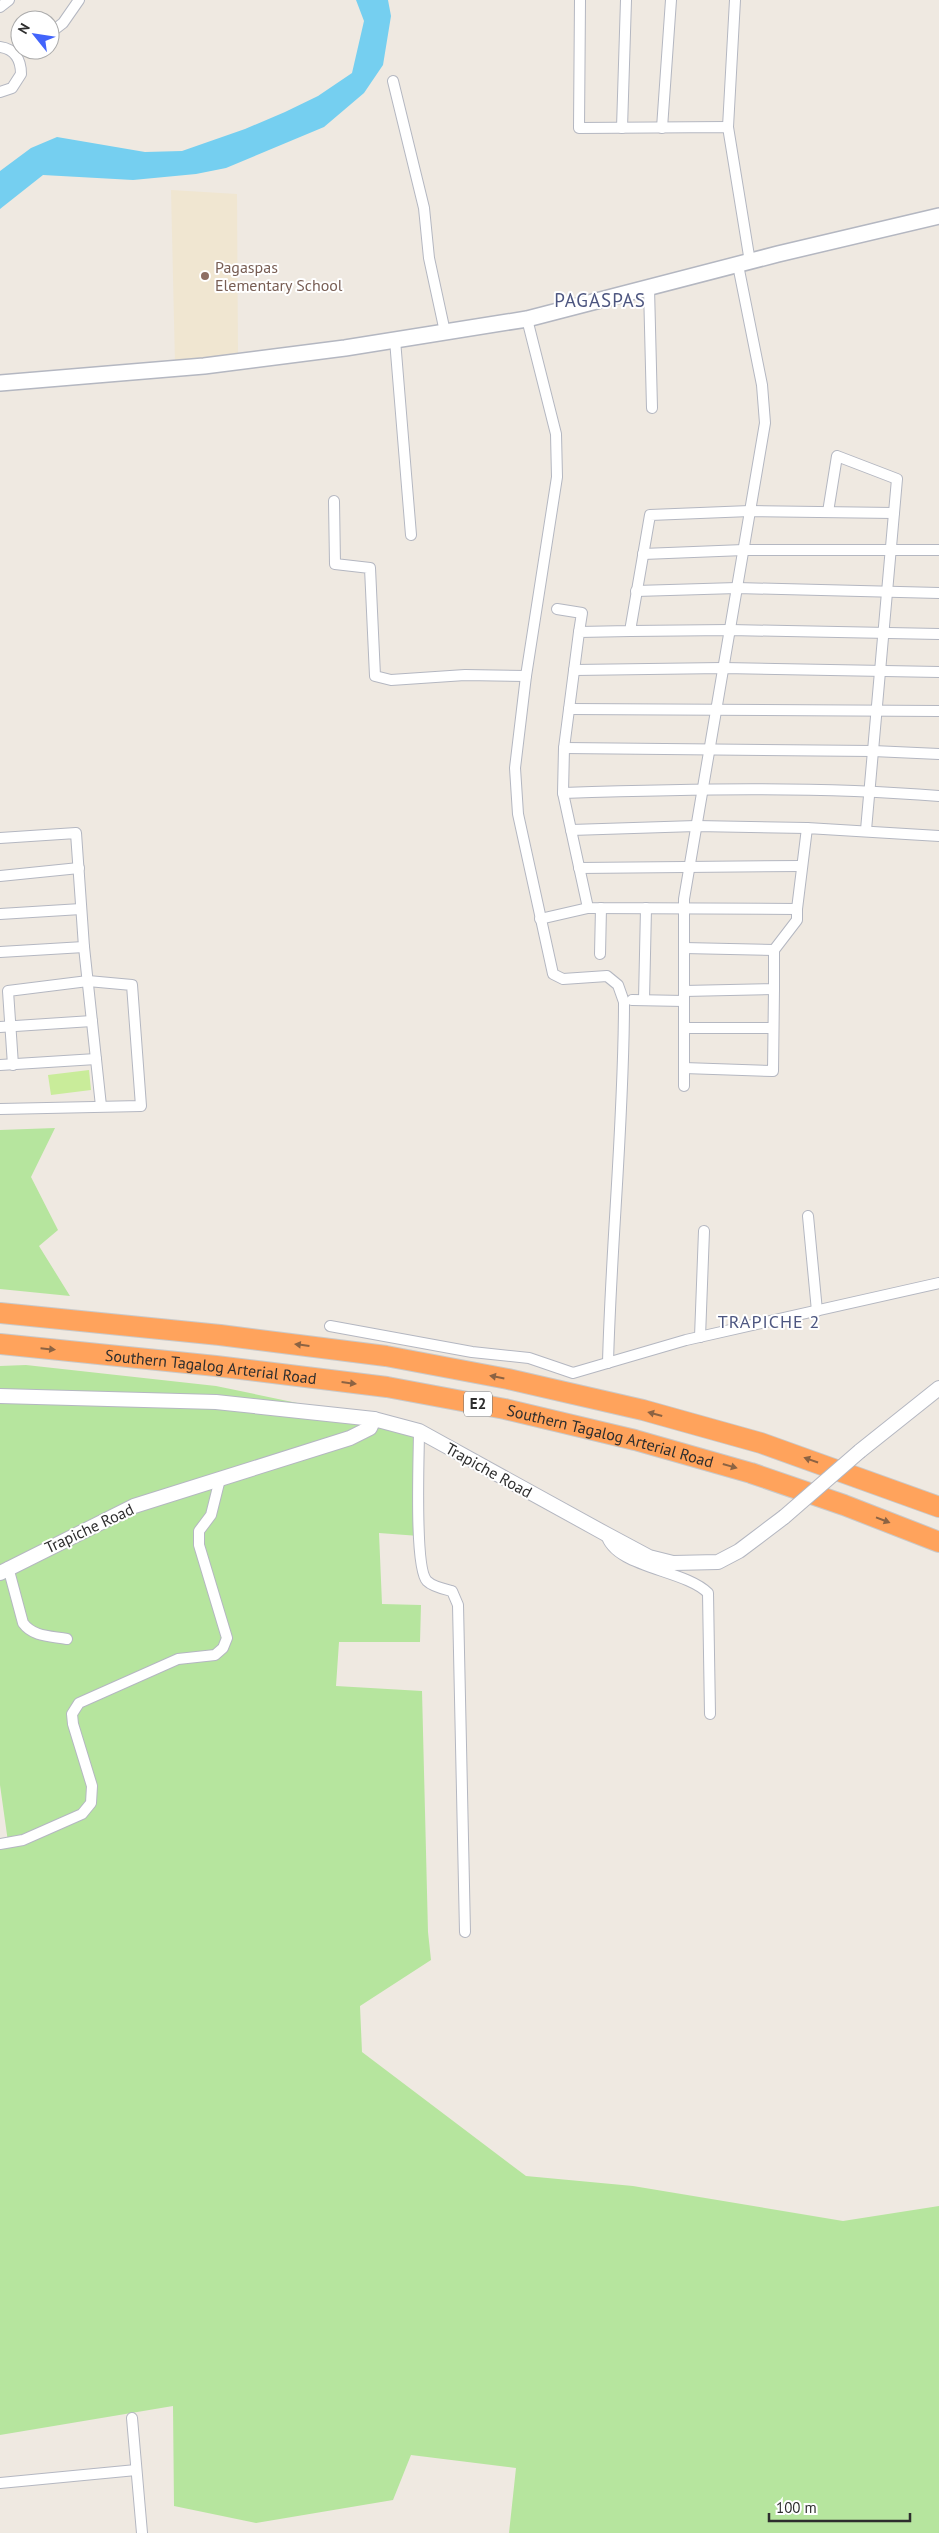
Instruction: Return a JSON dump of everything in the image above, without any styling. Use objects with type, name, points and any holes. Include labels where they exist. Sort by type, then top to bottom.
[{"type":"highway","name":"Southern Tagalog Arterial Road","points":[[0,1313],[220,1335],[386,1356],[508,1379],[643,1410],[761,1443],[939,1507]]},
{"type":"highway","name":"Southern Tagalog Arterial Road","points":[[0,1344],[216,1366],[387,1387],[505,1409],[635,1440],[751,1473],[844,1505],[939,1542]]},
{"type":"main road","points":[[0,383],[204,366],[396,340],[527,319],[744,263],[939,216]]},
{"type":"street","points":[[0,7],[9,0]]},
{"type":"street","points":[[60,25],[79,0]]},
{"type":"street","points":[[580,0],[579,128],[728,128]]},
{"type":"street","points":[[622,128],[626,0]]},
{"type":"street","points":[[662,128],[671,0]]},
{"type":"street","points":[[684,1086],[684,909],[689,866],[765,423],[762,385],[744,263],[728,128],[735,0]]},
{"type":"street","points":[[0,92],[12,88],[18,82],[21,65],[18,60]]},
{"type":"street","points":[[393,81],[424,208],[429,258],[445,332]]},
{"type":"street","points":[[650,288],[652,408]]},
{"type":"street","points":[[527,319],[556,434],[557,478],[526,676],[516,768],[518,814],[553,974],[563,979],[607,976],[618,985],[624,1002],[621,1117],[611,1267],[608,1363]]},
{"type":"street","points":[[396,340],[411,535]]},
{"type":"street","points":[[828,512],[837,456],[897,479],[866,830]]},
{"type":"street","points":[[334,501],[336,564],[370,568],[375,676],[390,680],[465,674],[526,676]]},
{"type":"street","points":[[630,631],[650,515],[750,511],[894,513]]},
{"type":"street","points":[[642,554],[744,550],[939,550]]},
{"type":"street","points":[[636,591],[737,588],[939,593]]},
{"type":"street","points":[[557,609],[582,613],[564,748],[563,793],[588,908]]},
{"type":"street","points":[[580,632],[730,630],[939,634]]},
{"type":"street","points":[[574,670],[723,668],[939,672]]},
{"type":"street","points":[[569,709],[939,711]]},
{"type":"street","points":[[564,748],[710,748],[939,754]]},
{"type":"street","points":[[563,793],[703,789],[869,791],[939,796]]},
{"type":"street","points":[[571,830],[696,826],[866,830],[939,836]]},
{"type":"street","points":[[684,1068],[772,1072],[774,950],[796,920],[807,828]]},
{"type":"street","points":[[0,838],[76,833],[84,947],[101,1106]]},
{"type":"street","points":[[579,868],[802,866]]},
{"type":"street","points":[[0,876],[79,868]]},
{"type":"street","points":[[540,919],[588,908],[798,909]]},
{"type":"street","points":[[600,954],[601,908]]},
{"type":"street","points":[[644,1000],[646,908]]},
{"type":"street","points":[[0,914],[81,909]]},
{"type":"street","points":[[0,952],[84,947]]},
{"type":"street","points":[[684,948],[774,950]]},
{"type":"street","points":[[0,1109],[141,1106],[132,985],[88,981],[4,991],[11,1026],[13,1064]]},
{"type":"street","points":[[632,1000],[774,989]]},
{"type":"street","points":[[0,1027],[92,1021]]},
{"type":"street","points":[[684,1028],[773,1028]]},
{"type":"street","points":[[0,1066],[96,1059]]},
{"type":"street","points":[[808,1216],[817,1311]]},
{"type":"street","points":[[700,1338],[704,1231]]},
{"type":"street","points":[[330,1326],[472,1352],[529,1358],[573,1373],[700,1338],[939,1283]]},
{"type":"street","name":"Trapiche Road","points":[[4,1570],[134,1506],[350,1438],[370,1428],[374,1419],[419,1431],[649,1557],[673,1563],[718,1562],[740,1551],[784,1517],[860,1451],[939,1388]]},
{"type":"street","points":[[0,1396],[216,1402],[374,1419]]},
{"type":"street","points":[[419,1431],[419,1527],[422,1574],[426,1581],[452,1591],[458,1605],[465,1932]]},
{"type":"street","points":[[0,1844],[23,1840],[82,1814],[91,1803],[92,1786],[73,1724],[72,1714],[79,1703],[178,1659],[215,1655],[222,1648],[226,1638],[198,1545],[199,1532],[211,1515],[220,1479]]},
{"type":"street","points":[[606,1534],[608,1542],[619,1552],[640,1564],[698,1584],[708,1593],[710,1714]]},
{"type":"street","points":[[4,1570],[23,1623],[27,1629],[33,1633],[67,1639]]},
{"type":"street","points":[[132,2418],[142,2533]]},
{"type":"street","points":[[0,2483],[136,2470]]},
{"type":"shaded area","name":"Pagaspas Elementary School","points":[[171,190],[237,194],[238,357],[175,364]]},
{"type":"green space","points":[[89,1070],[91,1090],[51,1095],[48,1075]]},
{"type":"green space","points":[[55,1128],[31,1177],[58,1230],[39,1246],[70,1296],[0,1289],[0,1130]]},
{"type":"green space","points":[[26,1365],[216,1386],[374,1419],[419,1431],[419,1536],[379,1533],[382,1604],[421,1605],[420,1642],[339,1642],[336,1686],[422,1691],[428,1932],[431,1960],[360,2006],[362,2052],[526,2176],[633,2186],[843,2221],[939,2206],[939,2533],[509,2533],[516,2468],[411,2455],[393,2500],[256,2523],[174,2506],[173,2406],[0,2435],[0,1847],[8,1842],[0,1785],[0,1366]]},
{"type":"water","points":[[356,0],[388,0],[391,16],[383,65],[364,93],[324,127],[226,168],[196,174],[133,180],[43,175],[0,209],[0,171],[31,148],[57,137],[145,152],[182,151],[245,129],[318,96],[352,73],[364,21]]},
{"type":"place","name":"Pagaspas Elementary School","points":[[205,276]]},
{"type":"district","name":"PAGASPAS","points":[[600,300]]},
{"type":"district","name":"TRAPICHE 2","points":[[769,1322]]}]
